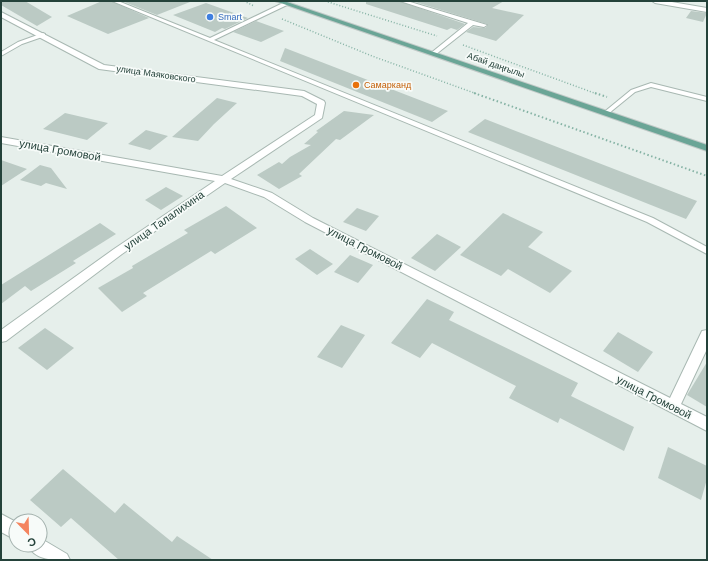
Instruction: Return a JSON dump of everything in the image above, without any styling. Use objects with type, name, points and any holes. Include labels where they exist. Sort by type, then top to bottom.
[{"type":"main road","name":"Абай даңғылы","points":[[281,2],[707,148]]},
{"type":"street","points":[[655,1],[707,10]]},
{"type":"street","name":"улица Маяковского","points":[[1,14],[43,34],[102,67],[304,94],[321,103]]},
{"type":"street","name":"улица Талалихина","points":[[1,337],[64,290],[223,179],[319,116],[321,103]]},
{"type":"street","name":"улица Громовой","points":[[1,140],[223,179],[268,195],[309,220],[707,424]]},
{"type":"street","points":[[673,406],[707,335]]},
{"type":"street","points":[[48,552],[61,560]]},
{"type":"lane","points":[[114,1],[650,220],[707,251]]},
{"type":"lane","points":[[402,1],[472,23],[484,25]]},
{"type":"lane","points":[[210,40],[268,13],[281,2]]},
{"type":"lane","points":[[433,54],[472,23]]},
{"type":"lane","points":[[1,54],[20,43],[43,34]]},
{"type":"lane","points":[[606,113],[633,91],[652,85],[707,99]]},
{"type":"path","points":[[244,1],[268,13],[372,56],[707,176]]},
{"type":"path","points":[[325,1],[450,40],[612,100]]},
{"type":"building","points":[[1,1],[25,1],[52,17],[37,26],[1,5]]},
{"type":"building","points":[[102,1],[111,1],[149,18],[108,34],[67,16]]},
{"type":"building","points":[[122,1],[190,1],[190,2],[157,15]]},
{"type":"building","points":[[366,1],[399,1],[465,24],[457,30],[451,28],[447,30],[366,4]]},
{"type":"building","points":[[412,1],[504,1],[492,8],[524,15],[496,41],[466,32],[473,27],[485,28],[488,25],[487,24]]},
{"type":"building","name":"Smart","points":[[206,3],[248,18],[215,32],[173,15]]},
{"type":"building","points":[[691,11],[707,13],[703,22],[686,18]]},
{"type":"building","points":[[256,21],[284,31],[261,42],[233,32]]},
{"type":"building","points":[[285,48],[448,111],[432,122],[280,61]]},
{"type":"building","points":[[217,98],[237,103],[198,141],[172,137]]},
{"type":"building","points":[[344,111],[374,115],[340,140],[336,139],[299,174],[302,176],[279,189],[257,175],[279,162],[282,164],[290,157],[311,145],[304,144],[318,132],[316,131]]},
{"type":"building","points":[[65,113],[108,123],[87,140],[43,129]]},
{"type":"building","points":[[485,119],[697,201],[686,219],[468,132]]},
{"type":"building","points":[[146,130],[168,136],[150,150],[128,144]]},
{"type":"building","points":[[1,160],[27,169],[1,186]]},
{"type":"building","points":[[40,165],[51,168],[67,189],[46,183],[41,186],[20,180]]},
{"type":"building","points":[[166,187],[183,196],[161,210],[145,200]]},
{"type":"building","points":[[226,206],[257,228],[215,254],[211,251],[143,293],[147,296],[122,312],[98,288],[188,233],[184,230]]},
{"type":"building","points":[[357,208],[379,216],[366,231],[343,222]]},
{"type":"building","points":[[503,213],[543,232],[528,247],[572,271],[550,293],[508,269],[501,276],[460,255]]},
{"type":"building","points":[[100,223],[116,234],[73,261],[76,263],[31,291],[25,286],[1,304],[1,285]]},
{"type":"building","points":[[437,234],[461,247],[435,271],[411,258]]},
{"type":"building","points":[[310,249],[333,264],[317,275],[295,259]]},
{"type":"building","points":[[350,255],[373,265],[358,283],[334,272]]},
{"type":"building","points":[[427,299],[454,312],[449,320],[578,383],[571,396],[634,427],[624,451],[560,418],[558,423],[509,398],[516,386],[432,343],[420,358],[391,343]]},
{"type":"building","points":[[341,325],[365,335],[342,368],[317,357]]},
{"type":"building","points":[[45,328],[74,348],[47,370],[18,348]]},
{"type":"building","points":[[618,332],[653,352],[638,372],[603,351]]},
{"type":"building","points":[[707,362],[707,407],[687,395]]},
{"type":"building","points":[[668,447],[707,466],[707,479],[701,500],[658,478]]},
{"type":"building","points":[[63,469],[115,513],[124,503],[172,542],[177,536],[213,560],[119,560],[71,518],[61,527],[48,516],[48,513],[45,513],[30,500]]},
{"type":"place","name":"Smart","points":[[210,17]]},
{"type":"place","name":"Самарканд","points":[[356,85]]}]
